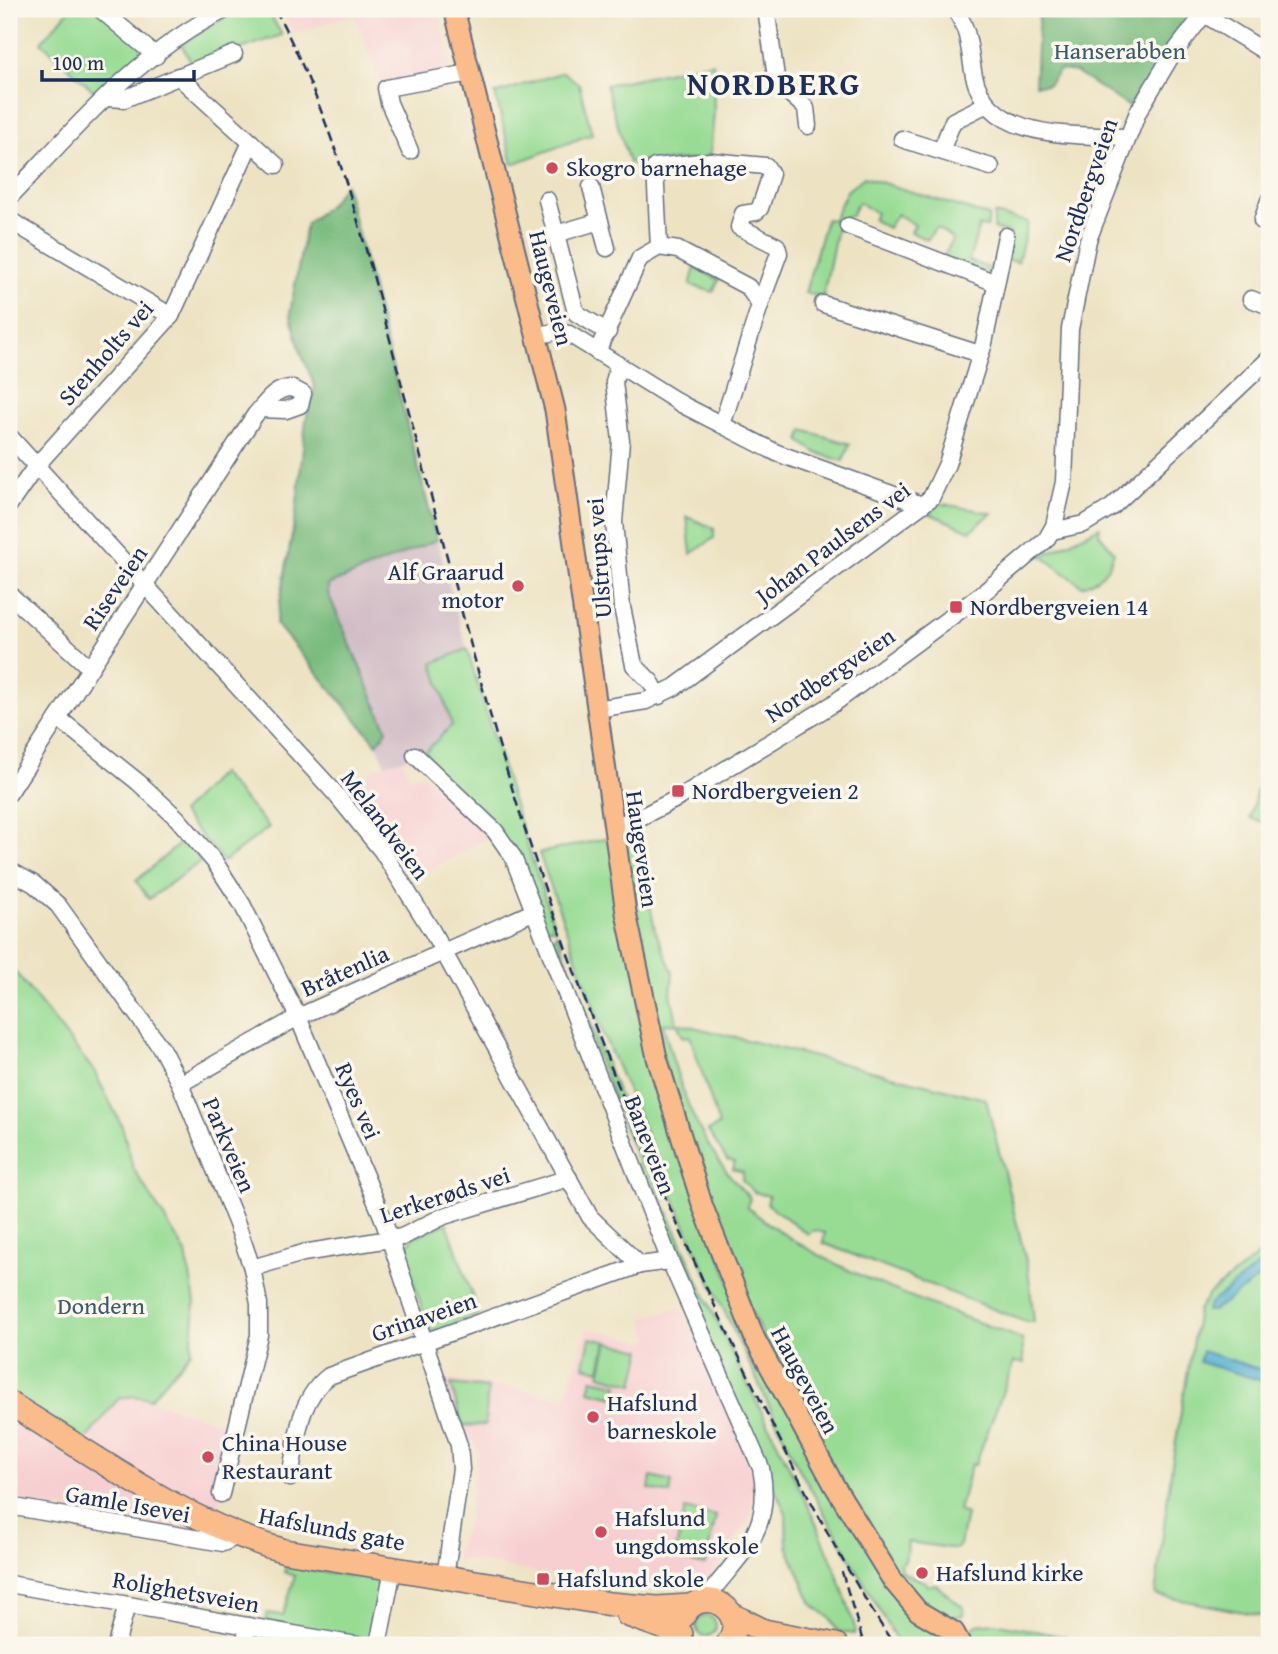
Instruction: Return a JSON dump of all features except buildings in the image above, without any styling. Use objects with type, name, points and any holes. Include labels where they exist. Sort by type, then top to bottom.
[{"type":"highway","name":"Hafslunds gate","points":[[9,1403],[230,1540],[554,1597],[637,1617],[685,1640]]},
{"type":"highway","name":"Hafslunds gate","points":[[554,1597],[639,1607],[713,1607],[756,1628],[832,1645]]},
{"type":"highway","points":[[685,1640],[682,1618],[713,1607],[734,1631],[728,1645]]},
{"type":"highway","name":"Hafslunds gate","points":[[728,1645],[753,1641],[832,1645]]},
{"type":"main road","name":"Haugeveien","points":[[454,9],[555,410],[628,925],[657,1058],[703,1207],[736,1293],[774,1377],[875,1555],[909,1603],[948,1637],[958,1635],[961,1645]]},
{"type":"street","points":[[100,9],[156,56]]},
{"type":"street","points":[[9,198],[108,98],[156,56],[228,9]]},
{"type":"street","points":[[766,9],[776,76],[781,86],[806,108],[808,126]]},
{"type":"street","points":[[954,9],[965,25],[975,79],[987,104],[1003,118],[1033,129],[1127,137]]},
{"type":"street","points":[[1206,12],[1269,54]]},
{"type":"street","name":"Nordbergveien","points":[[613,826],[635,820],[688,792],[833,705],[1032,556],[1052,531],[1064,482],[1071,312],[1092,227],[1117,172],[1127,137],[1167,64],[1206,12]]},
{"type":"street","points":[[108,98],[124,99],[234,54]]},
{"type":"street","points":[[410,151],[389,103],[386,88],[470,73]]},
{"type":"street","points":[[178,76],[276,165]]},
{"type":"street","points":[[941,151],[953,121],[987,104]]},
{"type":"street","points":[[902,139],[991,167]]},
{"type":"street","name":"Stenholts vei","points":[[9,505],[36,466],[171,316],[251,142]]},
{"type":"street","points":[[659,247],[654,167],[710,161],[766,166],[771,174],[760,208],[756,212],[743,214],[739,227],[778,246],[779,253],[722,425]]},
{"type":"street","points":[[591,187],[607,248]]},
{"type":"street","points":[[547,200],[576,313],[608,332]]},
{"type":"street","points":[[1262,221],[1269,201]]},
{"type":"street","points":[[9,220],[171,316]]},
{"type":"street","points":[[556,234],[600,221]]},
{"type":"street","points":[[848,226],[996,283]]},
{"type":"street","name":"Johan Paulsens vei","points":[[597,709],[631,705],[659,696],[922,505],[935,492],[945,471],[980,354],[1006,236]]},
{"type":"street","points":[[597,352],[640,258],[659,247],[678,250],[748,287],[760,305]]},
{"type":"street","points":[[1251,299],[1269,306]]},
{"type":"street","points":[[823,304],[980,354]]},
{"type":"street","points":[[538,335],[555,332],[569,334],[618,366],[722,425],[814,468],[922,505]]},
{"type":"street","points":[[1052,531],[1084,524],[1112,507],[1269,359]]},
{"type":"street","name":"Ulstrups vei","points":[[618,366],[614,382],[621,441],[614,522],[622,607],[634,665],[651,682],[659,696]]},
{"type":"street","name":"Riseveien","points":[[9,793],[260,409]]},
{"type":"street","name":"Melandveien","points":[[9,436],[369,835],[445,954],[590,1217],[640,1265]]},
{"type":"street","points":[[9,594],[89,667]]},
{"type":"street","name":"Ryes vei","points":[[58,718],[148,790],[209,854],[242,904],[298,1017],[390,1240],[461,1457],[444,1577]]},
{"type":"street","name":"Baneveien","points":[[415,755],[505,844],[535,911],[670,1261],[761,1468],[765,1508],[760,1526],[726,1574],[713,1607]]},
{"type":"street","name":"Parkveien","points":[[9,870],[34,884],[58,905],[153,1037],[180,1084],[229,1202],[252,1268],[258,1304],[259,1335],[221,1494]]},
{"type":"street","name":"Bråtenlia","points":[[180,1084],[298,1017],[445,954],[535,911]]},
{"type":"street","name":"Lerkerøds vei","points":[[252,1268],[303,1253],[390,1240],[444,1216],[569,1178]]},
{"type":"street","points":[[640,1265],[670,1261]]},
{"type":"street","name":"Grinaveien","points":[[290,1478],[301,1416],[318,1385],[342,1370],[640,1265]]},
{"type":"street","name":"Gamle Isevei","points":[[9,1506],[230,1540]]},
{"type":"street","points":[[378,1645],[393,1569]]},
{"type":"street","name":"Rolighetsveien","points":[[9,1584],[356,1645]]},
{"type":"street","points":[[116,1645],[127,1605]]},
{"type":"street","points":[[244,1645],[248,1626]]},
{"type":"shaded area","points":[[281,9],[438,9],[452,69],[380,83],[354,14],[295,34]]},
{"type":"shaded area","points":[[437,540],[467,649],[433,663],[452,725],[424,753],[385,764],[377,744],[387,729],[328,593],[328,584]]},
{"type":"shaded area","points":[[402,759],[410,777],[422,774],[487,838],[406,883],[352,807],[372,769]]},
{"type":"shaded area","points":[[681,1307],[756,1468],[751,1469],[752,1514],[713,1575],[664,1589],[632,1589],[455,1558],[467,1522],[478,1451],[473,1441],[459,1434],[442,1379],[521,1389],[566,1399],[587,1328],[643,1341],[649,1338],[643,1318]]},
{"type":"shaded area","points":[[133,1396],[236,1427],[215,1518],[208,1536],[9,1499],[9,1407]]},
{"type":"green space","points":[[70,9],[100,9],[151,52],[100,97],[41,42]]},
{"type":"green space","points":[[239,9],[267,9],[282,35],[193,65],[181,44]]},
{"type":"green space","name":"Hanserabben","points":[[1039,9],[1208,9],[1148,95],[1137,91],[1130,107],[1075,72],[1060,70],[1048,85],[1035,85]]},
{"type":"green space","points":[[713,62],[714,112],[710,159],[629,163],[606,85]]},
{"type":"green space","points":[[563,72],[579,84],[592,134],[513,164],[495,94]]},
{"type":"green space","points":[[864,177],[989,216],[987,227],[979,226],[969,261],[995,270],[994,275],[943,258],[953,239],[936,227],[927,240],[911,232],[915,225],[897,214],[888,228],[873,220],[876,213],[858,202],[851,216],[845,217],[840,229],[837,228],[823,297],[805,293],[826,219],[833,220],[847,191]]},
{"type":"green space","points":[[345,184],[437,540],[328,585],[328,593],[387,730],[377,744],[276,624],[296,512],[306,420],[315,386],[301,353],[290,313],[306,224],[330,204]]},
{"type":"green space","points":[[994,214],[1028,222],[1018,262],[1006,260],[1011,234],[994,229]]},
{"type":"green space","points":[[695,267],[719,280],[713,292],[690,285]]},
{"type":"green space","points":[[803,430],[850,444],[843,461],[817,453],[800,441]]},
{"type":"green space","points":[[938,503],[992,513],[970,531],[926,512]]},
{"type":"green space","points":[[687,517],[714,528],[714,538],[691,554]]},
{"type":"green space","points":[[1100,527],[1099,534],[1114,552],[1106,570],[1094,581],[1082,586],[1042,556]]},
{"type":"green space","points":[[467,649],[511,796],[555,928],[541,927],[519,871],[424,753],[452,725],[433,663]]},
{"type":"green space","points":[[1269,740],[1269,824],[1250,818]]},
{"type":"green space","points":[[220,773],[269,827],[224,862],[181,813]]},
{"type":"green space","points":[[636,832],[655,930],[673,973],[671,993],[677,1023],[663,1024],[677,1073],[704,1138],[732,1178],[750,1198],[747,1207],[777,1230],[844,1268],[1022,1339],[1024,1363],[1014,1362],[975,1465],[971,1464],[959,1511],[966,1514],[960,1545],[956,1549],[908,1542],[905,1561],[900,1564],[901,1572],[926,1582],[926,1585],[936,1585],[964,1608],[963,1615],[950,1618],[920,1601],[882,1555],[783,1379],[750,1309],[707,1201],[653,1024],[648,1024],[695,1185],[723,1264],[756,1341],[809,1441],[887,1573],[914,1605],[948,1629],[933,1644],[897,1641],[796,1463],[700,1259],[604,1036],[539,853]]},
{"type":"green space","points":[[185,839],[201,861],[149,899],[136,881]]},
{"type":"green space","points":[[557,933],[656,1185],[723,1334],[795,1478],[828,1552],[843,1589],[855,1628],[854,1634],[837,1631],[831,1619],[812,1604],[787,1546],[786,1513],[710,1353],[553,938]]},
{"type":"green space","name":"Dondern","points":[[9,964],[94,1071],[122,1126],[133,1168],[186,1253],[195,1302],[191,1352],[150,1399],[133,1396],[118,1399],[84,1442],[9,1396]]},
{"type":"green space","points":[[677,1023],[986,1099],[1028,1269],[1034,1322],[1026,1322],[823,1243],[825,1233],[814,1230],[808,1234],[767,1204],[769,1196],[754,1192],[742,1180],[743,1172],[733,1169],[735,1162],[727,1160],[708,1131],[719,1125],[690,1036],[683,1037]]},
{"type":"green space","points":[[447,1223],[479,1315],[430,1333],[404,1253],[413,1237]]},
{"type":"green space","points":[[1269,1247],[1269,1617],[1155,1595],[1172,1465],[1198,1310],[1209,1294]]},
{"type":"green space","points":[[590,1338],[606,1341],[600,1370],[584,1366]]},
{"type":"green space","points":[[608,1342],[642,1350],[634,1384],[600,1375]]},
{"type":"green space","points":[[592,1379],[618,1384],[615,1397],[589,1391]]},
{"type":"green space","points":[[451,1384],[488,1388],[485,1425],[462,1426]]},
{"type":"green space","points":[[651,1477],[672,1482],[670,1494],[649,1489]]},
{"type":"green space","points":[[685,1509],[716,1516],[705,1565],[674,1558]]},
{"type":"green space","points":[[286,1566],[383,1581],[375,1637],[370,1640],[265,1621],[267,1613],[283,1615],[295,1576],[284,1572]]},
{"type":"green space","points":[[702,1616],[710,1616],[716,1626],[710,1636],[702,1636],[696,1630],[696,1622]]},
{"type":"green space","points":[[994,1623],[1066,1637],[1064,1645],[970,1645],[968,1633],[977,1625]]},
{"type":"water","points":[[1269,1257],[1269,1271],[1213,1311],[1206,1311],[1209,1304]]},
{"type":"water","points":[[1202,1351],[1266,1371],[1262,1381],[1199,1362]]},
{"type":"railway","points":[[275,9],[332,139],[373,275],[507,773],[536,864],[601,1042],[674,1218],[771,1422],[838,1551],[894,1645]]},
{"type":"railway","points":[[842,1572],[864,1645]]},
{"type":"place","name":"Skogro barnehage","points":[[552,168]]},
{"type":"place","name":"Alf Graarud motor","points":[[518,586]]},
{"type":"place","name":"Nordbergveien 14","points":[[956,607]]},
{"type":"place","name":"Nordbergveien 2","points":[[678,791]]},
{"type":"place","name":"Hafslund barneskole","points":[[593,1417]]},
{"type":"place","name":"China House Restaurant","points":[[208,1457]]},
{"type":"place","name":"Hafslund ungdomsskole","points":[[601,1532]]},
{"type":"place","name":"Hafslund kirke","points":[[922,1573]]},
{"type":"place","name":"Hafslund skole","points":[[543,1579]]},
{"type":"district","name":"NORDBERG","points":[[774,84]]}]
